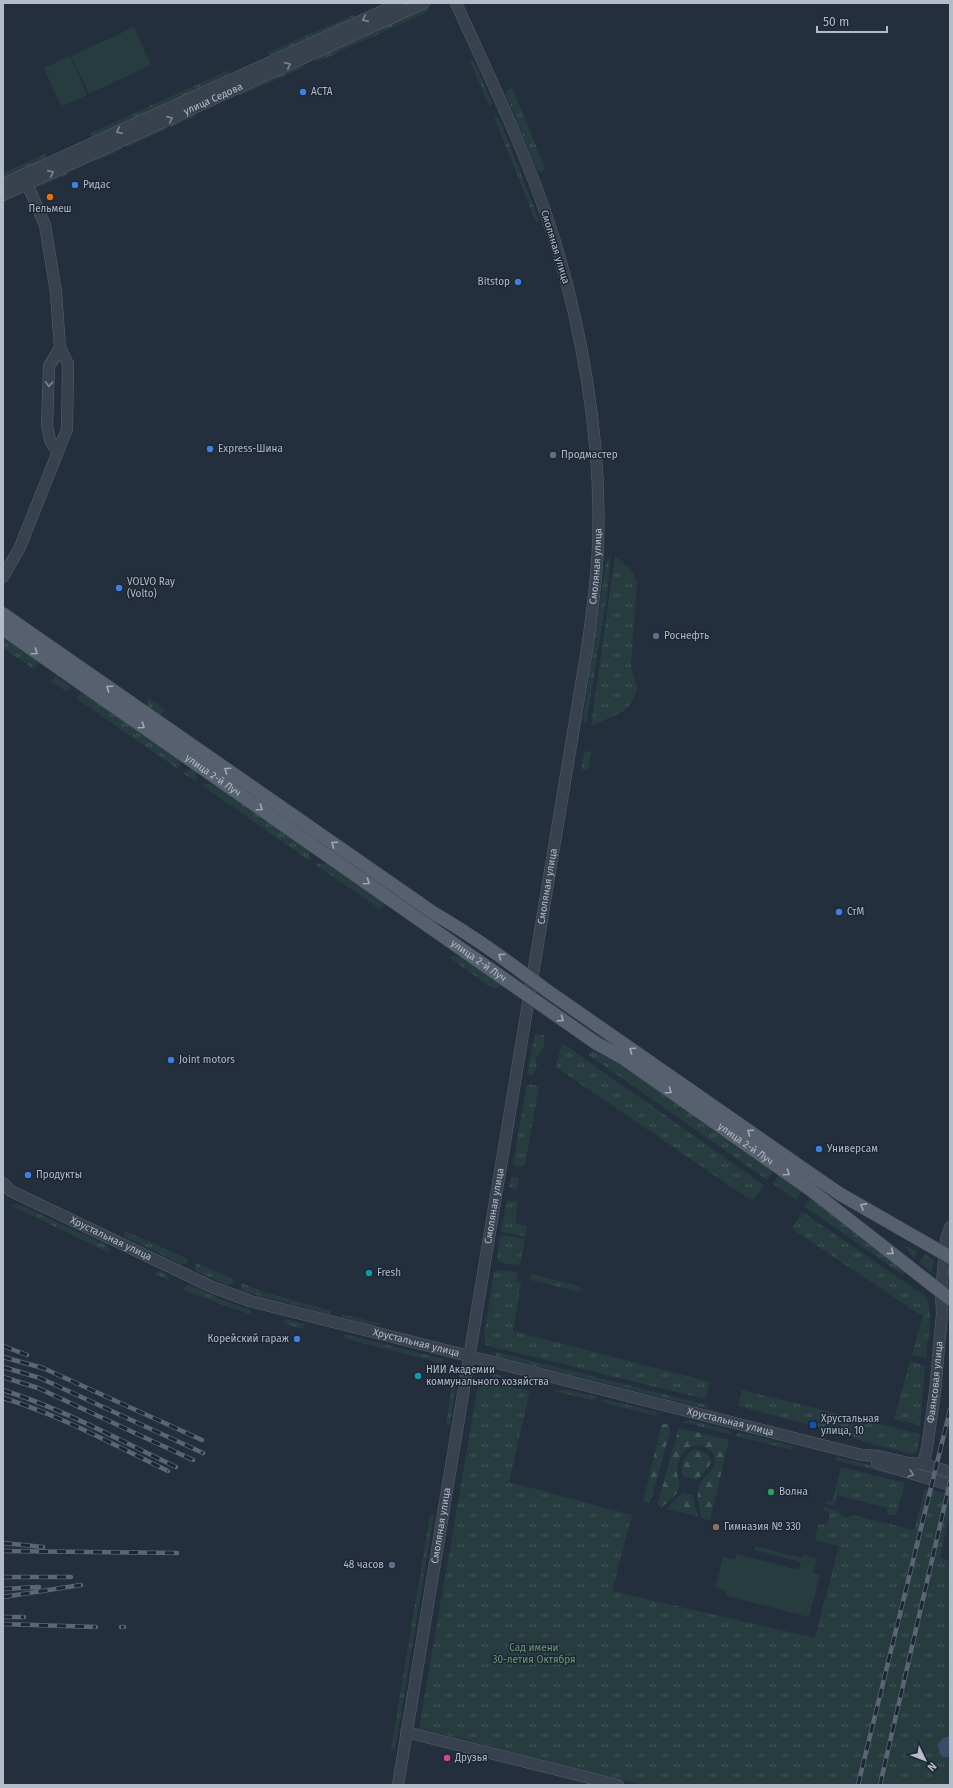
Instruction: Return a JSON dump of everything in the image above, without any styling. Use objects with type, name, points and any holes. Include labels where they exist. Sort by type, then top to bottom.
[{"type":"main road","name":"улица 2-й Луч","points":[[3,614],[435,914],[510,962],[532,980],[823,1183],[947,1256]]},
{"type":"main road","name":"улица 2-й Луч","points":[[3,630],[596,1043],[623,1058],[811,1190],[946,1295]]},
{"type":"street","name":"улица Седова","points":[[3,195],[25,179],[400,3]]},
{"type":"street","name":"улица Седова","points":[[3,184],[25,179],[424,3]]},
{"type":"street","name":"Смоляная улица","points":[[398,1785],[593,612],[598,545],[596,472],[589,399],[576,326],[559,256],[550,225],[523,154],[456,3]]},
{"type":"street","points":[[3,577],[20,547],[67,429],[68,364],[60,348],[56,292],[45,225],[25,179]]},
{"type":"street","points":[[58,452],[50,440],[47,425],[49,366],[60,348]]},
{"type":"street","name":"Хрустальная улица","points":[[3,1183],[7,1192],[232,1295],[261,1304],[468,1358],[862,1456],[878,1464],[950,1485]]},
{"type":"street","name":"Фаянсовая улица","points":[[923,1464],[927,1448],[935,1392],[942,1314],[946,1295],[947,1256],[950,1227]]},
{"type":"street","name":"Хрустальная улица","points":[[862,1456],[879,1456],[908,1464],[923,1464],[950,1472]]},
{"type":"street","points":[[406,1732],[618,1785]]},
{"type":"green space","points":[[428,7],[429,11],[317,62],[315,58]]},
{"type":"green space","points":[[353,15],[354,18],[272,56],[267,53]]},
{"type":"green space","points":[[134,27],[151,65],[89,94],[71,56]]},
{"type":"green space","points":[[70,56],[87,95],[61,106],[44,68]]},
{"type":"green space","points":[[473,60],[492,103],[490,108],[470,61]]},
{"type":"green space","points":[[303,64],[305,67],[239,96],[240,93]]},
{"type":"green space","points":[[229,70],[227,76],[93,138],[91,133]]},
{"type":"green space","points":[[512,88],[545,167],[541,172],[538,171],[506,95],[506,91]]},
{"type":"green space","points":[[194,113],[196,116],[171,127],[170,124]]},
{"type":"green space","points":[[494,117],[499,118],[539,220],[538,222],[536,222]]},
{"type":"green space","points":[[165,127],[166,129],[128,147],[127,144]]},
{"type":"green space","points":[[120,147],[122,149],[95,162],[94,159]]},
{"type":"green space","points":[[47,153],[45,159],[3,179],[3,173]]},
{"type":"green space","points":[[67,172],[68,174],[41,186],[42,183]]},
{"type":"green space","points":[[611,556],[606,601],[586,725],[583,719],[606,562]]},
{"type":"green space","points":[[615,556],[631,570],[637,581],[631,665],[637,688],[631,704],[622,712],[591,726]]},
{"type":"green space","points":[[3,638],[38,662],[35,670],[3,648]]},
{"type":"green space","points":[[57,675],[59,679],[71,685],[67,692],[51,681]]},
{"type":"green space","points":[[81,692],[182,762],[178,769],[76,698]]},
{"type":"green space","points":[[148,697],[166,710],[159,715],[148,708]]},
{"type":"green space","points":[[591,751],[588,770],[581,769],[584,752]]},
{"type":"green space","points":[[191,768],[195,771],[197,779],[195,781],[184,774]]},
{"type":"green space","points":[[205,784],[214,784],[308,849],[311,859],[310,861],[203,786]]},
{"type":"green space","points":[[318,863],[328,864],[385,903],[380,909],[316,865]]},
{"type":"green space","points":[[452,956],[462,956],[503,985],[492,988],[450,958]]},
{"type":"green space","points":[[535,1034],[544,1035],[545,1042],[542,1051],[535,1058],[537,1064],[534,1075],[527,1074]]},
{"type":"green space","points":[[562,1043],[764,1185],[752,1201],[556,1067]]},
{"type":"green space","points":[[592,1050],[622,1065],[773,1171],[767,1180],[589,1055]]},
{"type":"green space","points":[[527,1084],[539,1086],[525,1165],[521,1167],[515,1166],[513,1163]]},
{"type":"green space","points":[[779,1175],[802,1191],[796,1200],[773,1184]]},
{"type":"green space","points":[[511,1177],[518,1177],[519,1179],[516,1190],[509,1187]]},
{"type":"green space","points":[[811,1198],[906,1271],[903,1275],[804,1206]]},
{"type":"green space","points":[[507,1200],[518,1202],[515,1223],[527,1226],[525,1236],[501,1232]]},
{"type":"green space","points":[[18,1204],[106,1245],[109,1249],[109,1253],[10,1205]]},
{"type":"green space","points":[[802,1212],[925,1296],[930,1309],[930,1326],[926,1358],[912,1355],[923,1315],[919,1314],[792,1229]]},
{"type":"green space","points":[[125,1231],[188,1259],[186,1264],[181,1264],[127,1238],[124,1236]]},
{"type":"green space","points":[[500,1235],[525,1239],[520,1265],[503,1263],[497,1260]]},
{"type":"green space","points":[[907,1246],[917,1251],[914,1258],[905,1247]]},
{"type":"green space","points":[[925,1254],[934,1260],[932,1273],[919,1262]]},
{"type":"green space","points":[[197,1263],[235,1280],[233,1283],[227,1285],[196,1271],[194,1269]]},
{"type":"green space","points":[[499,1270],[518,1273],[517,1281],[521,1282],[513,1331],[710,1382],[705,1399],[485,1345],[484,1336],[494,1272]]},
{"type":"green space","points":[[161,1271],[167,1275],[169,1281],[154,1273]]},
{"type":"green space","points":[[532,1274],[578,1286],[581,1289],[580,1292],[531,1280]]},
{"type":"green space","points":[[242,1283],[264,1292],[331,1311],[330,1314],[245,1292],[241,1289]]},
{"type":"green space","points":[[186,1285],[190,1285],[220,1299],[250,1310],[254,1316],[183,1290]]},
{"type":"green space","points":[[342,1314],[383,1324],[375,1326],[341,1317]]},
{"type":"green space","points":[[285,1319],[305,1324],[304,1329],[284,1324]]},
{"type":"green space","points":[[344,1334],[443,1359],[441,1363],[343,1338]]},
{"type":"green space","points":[[496,1352],[707,1405],[709,1409],[495,1356]]},
{"type":"green space","points":[[910,1361],[925,1366],[920,1425],[894,1419]]},
{"type":"green space","points":[[491,1372],[511,1380],[490,1376]]},
{"type":"green space","points":[[453,1379],[457,1380],[450,1425],[446,1424]]},
{"type":"green space","name":"Сад имени 30-летия Октября","points":[[479,1380],[530,1391],[509,1482],[632,1515],[612,1591],[815,1638],[839,1546],[815,1540],[818,1525],[827,1524],[830,1512],[824,1510],[823,1507],[839,1511],[841,1516],[848,1518],[852,1515],[914,1530],[925,1489],[950,1494],[950,1513],[940,1558],[950,1561],[950,1785],[644,1785],[419,1728]]},
{"type":"green space","points":[[567,1390],[597,1397],[596,1401],[553,1391]]},
{"type":"green space","points":[[742,1390],[920,1434],[917,1451],[913,1454],[864,1442],[811,1423],[810,1425],[738,1406]]},
{"type":"green space","points":[[602,1399],[657,1412],[656,1416],[601,1402]]},
{"type":"green space","points":[[689,1420],[731,1431],[730,1434],[683,1422]]},
{"type":"green space","points":[[662,1423],[669,1425],[670,1432],[650,1503],[643,1501]]},
{"type":"green space","points":[[679,1428],[729,1440],[710,1520],[702,1518],[698,1493],[700,1483],[713,1467],[715,1457],[710,1450],[701,1446],[692,1446],[683,1453],[677,1466],[679,1488],[673,1497],[661,1508],[658,1505]]},
{"type":"green space","points":[[738,1432],[793,1446],[792,1450],[736,1436]]},
{"type":"green space","points":[[694,1449],[707,1453],[712,1461],[697,1480],[683,1476],[681,1469],[685,1457]]},
{"type":"green space","points":[[837,1457],[885,1469],[894,1473],[894,1475],[835,1460]]},
{"type":"green space","points":[[841,1467],[905,1483],[896,1515],[889,1515],[887,1513],[887,1508],[837,1495],[834,1506],[824,1503],[828,1501],[832,1502]]},
{"type":"green space","points":[[683,1493],[693,1495],[697,1516],[666,1509]]},
{"type":"green space","points":[[430,1515],[434,1515],[395,1750],[391,1750]]},
{"type":"green space","points":[[755,1546],[802,1558],[803,1555],[817,1558],[813,1573],[820,1575],[809,1617],[726,1596],[727,1591],[715,1588],[723,1557],[735,1560],[736,1554],[799,1570],[801,1562],[754,1550]]},
{"type":"water","points":[[950,1736],[950,1757],[943,1757],[939,1753],[938,1744],[943,1738]]},
{"type":"railway","points":[[3,1346],[27,1355]]},
{"type":"railway","points":[[3,1357],[43,1368],[202,1440]]},
{"type":"railway","points":[[3,1367],[40,1378],[203,1453]]},
{"type":"railway","points":[[3,1377],[38,1388],[193,1460]]},
{"type":"railway","points":[[3,1390],[47,1406],[176,1467]]},
{"type":"railway","points":[[3,1398],[66,1422],[168,1471]]},
{"type":"railway","points":[[858,1785],[950,1410]]},
{"type":"railway","points":[[880,1785],[950,1482]]},
{"type":"railway","points":[[3,1543],[43,1547]]},
{"type":"railway","points":[[3,1551],[177,1553]]},
{"type":"railway","points":[[3,1577],[71,1577]]},
{"type":"railway","points":[[3,1597],[81,1585]]},
{"type":"railway","points":[[3,1589],[39,1587]]},
{"type":"railway","points":[[3,1617],[24,1617]]},
{"type":"railway","points":[[3,1624],[96,1627]]},
{"type":"place","name":"АСТА","points":[[303,92]]},
{"type":"place","name":"Ридас","points":[[75,185]]},
{"type":"place","name":"Пельмеш","points":[[50,197]]},
{"type":"place","name":"Bitstop","points":[[518,282]]},
{"type":"place","name":"Express-Шина","points":[[210,449]]},
{"type":"place","name":"Продмастер","points":[[553,455]]},
{"type":"place","name":"VOLVO Ray (Volto)","points":[[119,588]]},
{"type":"place","name":"Роснефть","points":[[656,636]]},
{"type":"place","name":"СтМ","points":[[839,912]]},
{"type":"place","name":"Joint motors","points":[[171,1060]]},
{"type":"place","name":"Универсам","points":[[819,1149]]},
{"type":"place","name":"Продукты","points":[[28,1175]]},
{"type":"place","name":"Fresh","points":[[369,1273]]},
{"type":"place","name":"Корейский гараж","points":[[297,1339]]},
{"type":"place","name":"НИИ Академии коммунального хозяйства","points":[[418,1376]]},
{"type":"place","name":"Хрустальная улица, 10","points":[[813,1425]]},
{"type":"place","name":"Волна","points":[[771,1492]]},
{"type":"place","name":"Гимназия № 330","points":[[716,1527]]},
{"type":"place","name":"48 часов","points":[[392,1565]]},
{"type":"place","name":"Друзья","points":[[447,1758]]}]
